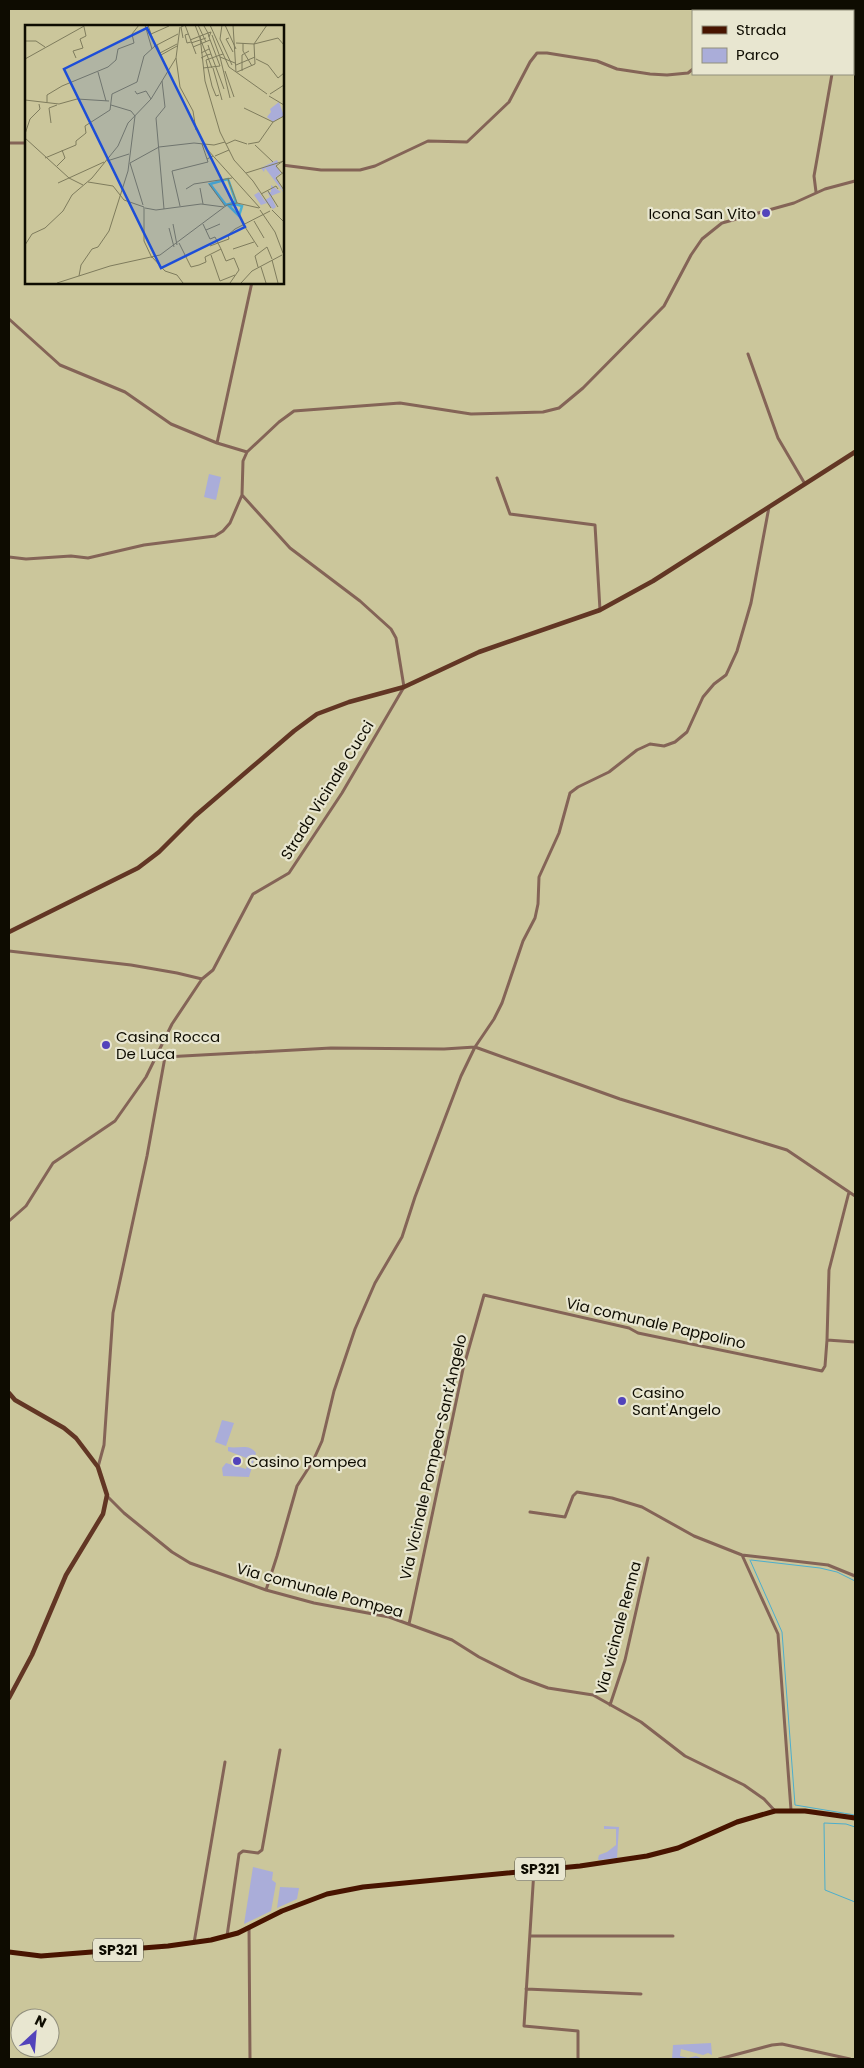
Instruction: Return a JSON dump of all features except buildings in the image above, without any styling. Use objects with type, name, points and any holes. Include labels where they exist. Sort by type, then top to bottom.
[{"type":"main road","points":[[9,932],[138,868],[159,852],[195,816],[294,731],[317,714],[349,702],[404,687],[479,652],[600,610],[653,581],[855,452]]},
{"type":"main road","points":[[9,1393],[15,1400],[64,1428],[76,1438],[98,1467],[106,1495],[103,1514],[66,1575],[32,1655],[9,1698]]},
{"type":"main road","name":"SP321","points":[[9,1952],[41,1956],[194,1943],[227,1936],[282,1911],[327,1894],[363,1887],[589,1864],[663,1853],[750,1818],[775,1811],[791,1810],[855,1818]]},
{"type":"street","points":[[284,165],[321,170],[360,170],[375,166],[428,141],[467,142],[510,102],[530,62],[537,53],[597,61],[617,69],[650,74],[688,73],[692,70]]},
{"type":"street","points":[[816,192],[814,176],[832,75]]},
{"type":"street","points":[[9,143],[25,143]]},
{"type":"street","points":[[9,557],[26,559],[71,556],[88,558],[144,545],[215,536],[230,523],[242,495],[243,462],[247,452],[279,422],[294,411],[400,403],[471,414],[543,412],[559,408],[583,388],[664,306],[691,255],[702,239],[714,228],[722,223],[794,203],[816,192],[855,181]]},
{"type":"street","points":[[217,443],[252,284]]},
{"type":"street","points":[[9,319],[60,365],[125,392],[171,424],[217,443],[247,452]]},
{"type":"street","points":[[748,354],[778,438],[805,484]]},
{"type":"street","points":[[497,478],[511,515],[596,524],[600,610]]},
{"type":"street","points":[[242,495],[290,548],[360,601],[391,629],[396,638],[404,687]]},
{"type":"street","points":[[266,1590],[297,1486],[313,1461],[322,1441],[334,1391],[355,1329],[375,1283],[402,1237],[438,1134],[475,1047],[494,1019],[502,1003],[520,950],[535,918],[538,904],[539,877],[559,833],[570,793],[609,772],[638,750],[650,744],[664,746],[675,742],[687,732],[703,697],[714,684],[726,675],[737,651],[751,603],[769,507]]},
{"type":"street","name":"Strada Vicinale Cucci","points":[[9,1221],[26,1206],[53,1163],[115,1121],[146,1077],[172,1024],[202,979],[213,970],[253,894],[289,873],[342,793],[404,687]]},
{"type":"street","points":[[9,951],[131,966],[202,979]]},
{"type":"street","points":[[98,1467],[104,1445],[113,1312],[135,1220],[165,1058],[331,1048],[444,1049],[475,1047],[620,1099],[787,1150],[855,1196]]},
{"type":"street","points":[[849,1192],[829,1270],[826,1340],[855,1342]]},
{"type":"street","name":"Via comunale Pappolino","points":[[484,1295],[629,1328],[638,1334],[822,1371],[825,1366],[826,1340]]},
{"type":"street","name":"Via Vicinale Pompea-Sant'Angelo","points":[[409,1624],[463,1369],[484,1295]]},
{"type":"street","points":[[530,1512],[565,1517],[573,1496],[577,1492],[612,1498],[642,1507],[694,1536],[742,1555],[828,1565],[855,1576]]},
{"type":"street","name":"Via comunale Pompea","points":[[106,1495],[124,1513],[172,1552],[205,1569],[266,1590],[314,1603],[389,1617],[452,1640],[479,1657],[521,1678],[548,1688],[593,1696],[641,1722],[685,1756],[744,1785],[764,1799],[775,1811]]},
{"type":"street","points":[[742,1555],[778,1634],[791,1810]]},
{"type":"street","name":"Via vicinale Renna","points":[[610,1705],[618,1686],[648,1558]]},
{"type":"street","points":[[227,1936],[239,1854],[243,1851],[258,1852],[262,1850],[280,1750]]},
{"type":"street","points":[[194,1943],[225,1762]]},
{"type":"street","points":[[534,1869],[524,2026],[578,2031],[578,2059]]},
{"type":"street","points":[[249,1927],[250,2059]]},
{"type":"street","points":[[530,1936],[673,1936]]},
{"type":"street","points":[[526,1988],[642,1994]]},
{"type":"street","points":[[719,2059],[782,2044],[850,2059]]},
{"type":"green space","points":[[209,474],[221,477],[216,500],[204,497]]},
{"type":"green space","points":[[222,1420],[234,1423],[226,1446],[215,1442]]},
{"type":"green space","points":[[228,1447],[247,1447],[256,1453],[249,1477],[223,1476],[222,1468],[226,1463],[246,1469],[249,1459],[228,1451]]},
{"type":"green space","points":[[604,1826],[619,1827],[617,1858],[598,1859],[599,1855],[616,1845],[616,1829],[604,1829]]},
{"type":"green space","points":[[253,1867],[273,1872],[272,1880],[276,1883],[271,1911],[244,1924]]},
{"type":"green space","points":[[280,1887],[299,1888],[297,1899],[277,1908]]},
{"type":"green space","points":[[711,2043],[712,2055],[708,2053],[703,2055],[681,2049],[680,2056],[688,2058],[696,2056],[703,2059],[672,2059],[673,2045]]},
{"type":"waterway","points":[[750,1560],[782,1632],[795,1805],[855,1815]]},
{"type":"waterway","points":[[751,1560],[820,1568],[837,1572],[855,1581]]},
{"type":"waterway","points":[[855,1827],[846,1824],[824,1823],[825,1890],[855,1902]]},
{"type":"place","name":"Icona San Vito","points":[[766,213]]},
{"type":"place","name":"Casina Rocca De Luca","points":[[106,1045]]},
{"type":"place","name":"Casino Sant'Angelo","points":[[622,1401]]},
{"type":"place","name":"Casino Pompea","points":[[237,1461]]}]
